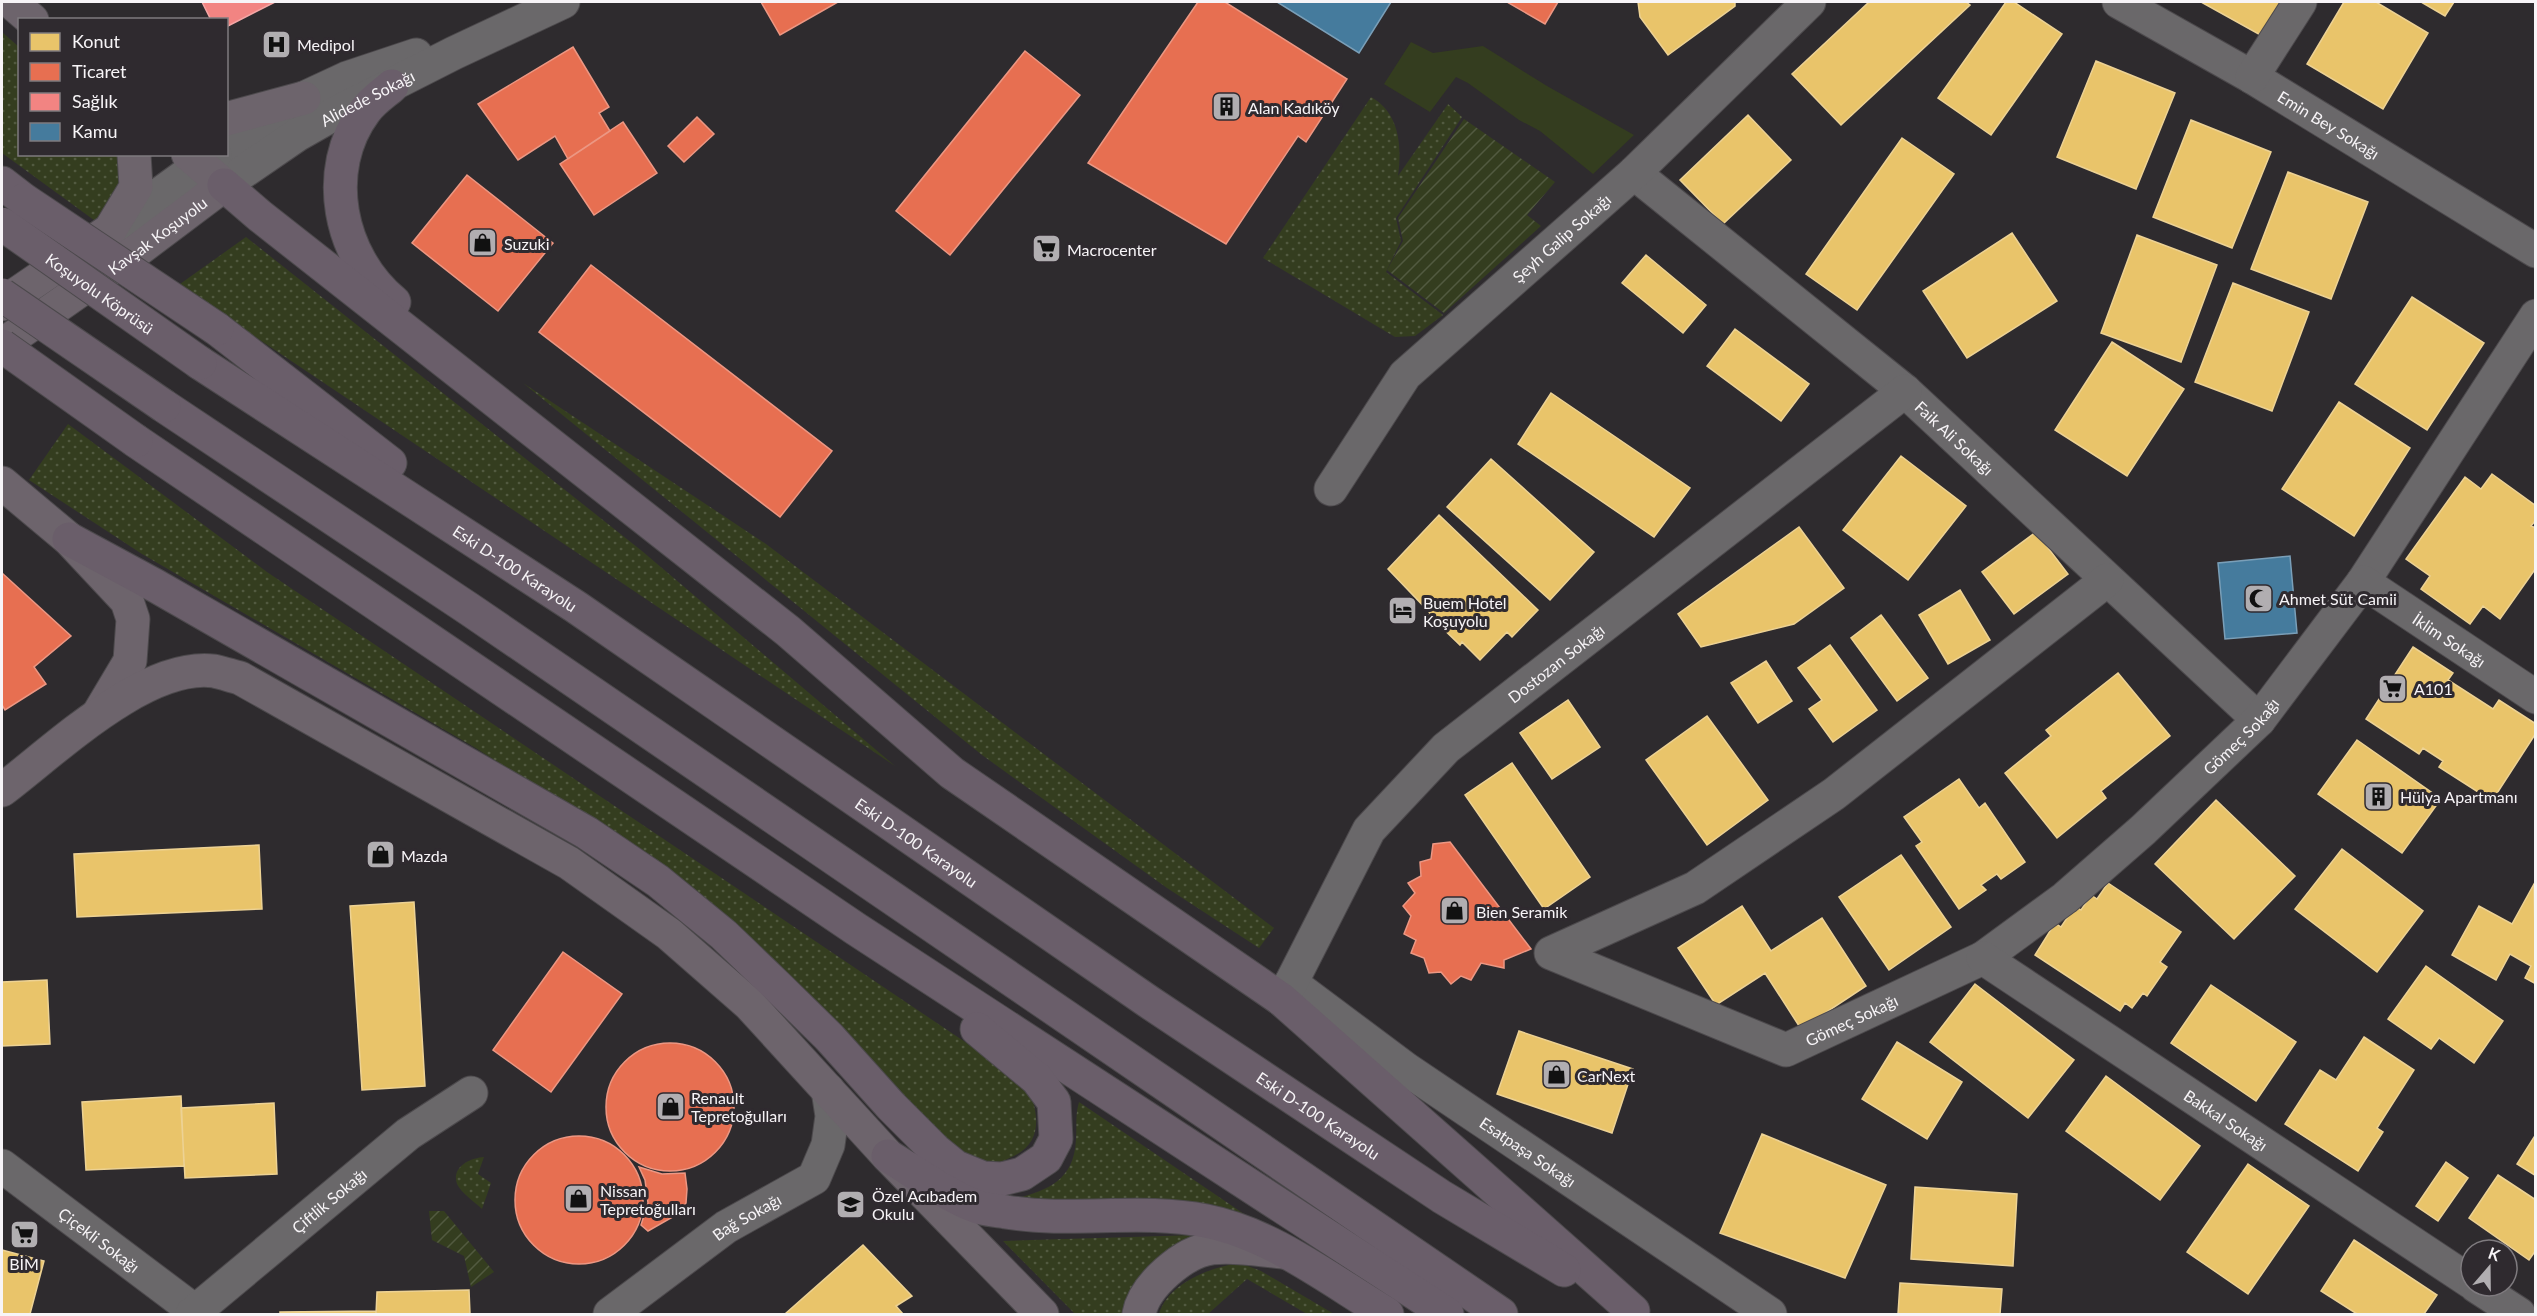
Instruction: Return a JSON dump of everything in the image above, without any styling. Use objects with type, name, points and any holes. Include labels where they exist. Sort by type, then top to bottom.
[{"type":"highway","points":[[392,86],[366,110],[351,135],[341,165],[339,194],[342,212],[356,254],[369,275],[390,298],[554,446]]},
{"type":"highway","points":[[206,165],[260,216],[788,631],[952,773],[1286,991],[1635,1313]]},
{"type":"highway","name":"Koşuyolu Köprüsü","points":[[13,191],[217,330],[576,607]]},
{"type":"highway","name":"Koşuyolu Köprüsü","points":[[2,224],[200,363]]},
{"type":"highway","points":[[2,295],[469,609],[1501,1314]]},
{"type":"highway","points":[[2,346],[136,441],[855,929],[1447,1314]]},
{"type":"highway","name":"Eski D-100 Karayolu","points":[[200,363],[576,607],[1139,995],[1422,1184],[1635,1313]]},
{"type":"highway","points":[[69,539],[156,586],[587,833],[658,881],[724,935],[829,1037],[891,1106],[935,1150],[956,1167],[983,1178],[1002,1179],[1022,1174],[1046,1158],[1056,1140],[1054,1102],[1037,1079],[855,929]]},
{"type":"highway","points":[[888,1156],[976,1207],[1021,1215],[1067,1218],[1176,1217],[1206,1221],[1240,1231],[1287,1253],[1387,1314]]},
{"type":"main road","points":[[10,2],[30,18]]},
{"type":"main road","points":[[2,17],[18,29]]},
{"type":"main road","points":[[228,118],[304,98]]},
{"type":"main road","points":[[110,230],[136,187],[134,156]]},
{"type":"main road","name":"Kavşak Koşuyolu","points":[[2,346],[139,249],[206,165]]},
{"type":"main road","name":"Kavşak Koşuyolu","points":[[2,304],[110,230]]},
{"type":"main road","points":[[3,486],[69,539],[127,601],[133,619],[130,661],[99,713]]},
{"type":"main road","points":[[2,790],[99,713],[166,677],[212,671],[240,678],[569,863],[669,934],[749,1004],[888,1156],[1042,1314]]},
{"type":"main road","points":[[1139,1314],[1141,1304],[1155,1283],[1178,1262],[1210,1248],[1287,1253]]},
{"type":"street","name":"Alidede Sokağı","points":[[110,230],[206,165],[306,130],[518,21],[563,2]]},
{"type":"street","name":"Şeyh Galip Sokağı","points":[[1331,489],[1405,375],[1634,173],[1809,2]]},
{"type":"street","name":"Emin Bey Sokağı","points":[[2119,2],[2252,77],[2535,251]]},
{"type":"street","points":[[2252,77],[2300,2]]},
{"type":"street","name":"Alidede Sokağı","points":[[228,146],[304,98],[347,78],[518,21]]},
{"type":"street","name":"Faik Ali Sokağı","points":[[1634,173],[1905,392],[2259,720]]},
{"type":"street","name":"Gömeç Sokağı","points":[[2107,580],[1834,794],[1695,888],[1551,953],[1786,1050],[1983,958],[2065,898],[2144,830],[2259,720],[2363,582],[2535,316]]},
{"type":"street","name":"Dostozan Sokağı","points":[[1286,991],[1369,830],[1446,748],[1905,392]]},
{"type":"street","name":"İklim Sokağı","points":[[2363,582],[2535,698]]},
{"type":"street","name":"Bakkal Sokağı","points":[[1983,958],[2459,1274]]},
{"type":"street","name":"Esatpaşa Sokağı","points":[[1286,991],[1770,1314]]},
{"type":"street","name":"Bağ Sokağı","points":[[610,1314],[726,1227],[814,1178],[828,1144],[832,1116],[828,1090]]},
{"type":"street","name":"Çiftlik Sokağı","points":[[194,1313],[408,1134],[471,1093]]},
{"type":"street","name":"Çiçekli Sokağı","points":[[2,1166],[194,1313]]},
{"type":"street","points":[[2494,1298],[2519,1314]]},
{"type":"green space","points":[[2,32],[18,46],[18,156],[121,156],[121,180],[98,223],[2,153]]},
{"type":"green space","points":[[1411,42],[1433,53],[1483,46],[1547,86],[1634,135],[1593,174],[1540,131],[1519,120],[1468,83],[1456,77],[1430,112],[1384,84]]},
{"type":"green space","points":[[1371,97],[1388,112],[1397,132],[1400,154],[1398,176],[1448,104],[1462,117],[1396,218],[1401,241],[1386,272],[1443,315],[1415,336],[1395,337],[1263,258]]},
{"type":"green space","points":[[1464,119],[1555,182],[1527,215],[1541,226],[1444,313],[1387,270],[1403,241],[1398,218]]},
{"type":"green space","points":[[246,237],[642,551],[895,766],[233,322],[180,284]]},
{"type":"green space","points":[[523,383],[766,544],[1274,928],[1259,948],[1167,888],[982,755]]},
{"type":"green space","points":[[68,424],[267,572],[1026,1083],[1036,1114],[1035,1133],[1031,1142],[1024,1150],[999,1162],[986,1162],[966,1155],[941,1134],[667,869],[474,747],[142,554],[29,480]]},
{"type":"green space","points":[[1079,1102],[1250,1218],[1211,1204],[1145,1206],[1001,1203],[1041,1191],[1052,1185],[1069,1168],[1074,1155]]},
{"type":"green space","points":[[484,1157],[478,1174],[491,1183],[482,1209],[462,1191],[456,1178],[463,1164]]},
{"type":"green space","points":[[429,1211],[444,1211],[494,1272],[471,1287],[464,1256],[432,1240]]},
{"type":"green space","points":[[1196,1235],[1168,1252],[1134,1284],[1123,1314],[1075,1314],[1003,1241]]},
{"type":"green space","points":[[1240,1263],[1261,1271],[1334,1314],[1307,1314],[1247,1279],[1208,1314],[1159,1314],[1171,1294],[1192,1278],[1216,1268]]},
{"type":"building: Konut","points":[[1638,2],[1735,2],[1735,6],[1668,55],[1640,17]]},
{"type":"building: Konut","points":[[1869,2],[1966,2],[1970,5],[1841,125],[1792,74]]},
{"type":"building: Konut","points":[[2006,2],[2014,2],[2062,34],[1991,135],[1938,98]]},
{"type":"building: Konut","points":[[2201,2],[2284,2],[2264,37]]},
{"type":"building: Konut","points":[[2344,2],[2376,2],[2428,33],[2383,109],[2307,64]]},
{"type":"building: Konut","points":[[2421,2],[2454,2],[2445,16]]},
{"type":"building: Konut","points":[[2096,61],[2175,93],[2136,189],[2057,157]]},
{"type":"building: Konut","points":[[1748,115],[1791,160],[1723,224],[1680,180]]},
{"type":"building: Konut","points":[[2191,120],[2271,152],[2232,248],[2153,217]]},
{"type":"building: Konut","points":[[1902,138],[1954,174],[1857,310],[1806,274]]},
{"type":"building: Konut","points":[[2288,172],[2368,202],[2331,299],[2251,269]]},
{"type":"building: Konut","points":[[2012,233],[2057,301],[1967,358],[1923,291]]},
{"type":"building: Konut","points":[[2137,235],[2217,265],[2181,362],[2101,333]]},
{"type":"building: Konut","points":[[1646,255],[1706,305],[1683,333],[1622,283]]},
{"type":"building: Konut","points":[[2233,283],[2309,312],[2272,411],[2195,382]]},
{"type":"building: Konut","points":[[2412,297],[2484,343],[2427,430],[2355,384]]},
{"type":"building: Konut","points":[[1735,329],[1809,384],[1781,421],[1707,366]]},
{"type":"building: Konut","points":[[2112,342],[2184,389],[2127,476],[2055,430]]},
{"type":"building: Konut","points":[[1551,393],[1690,488],[1654,537],[1518,444]]},
{"type":"building: Konut","points":[[2339,402],[2410,448],[2354,536],[2282,489]]},
{"type":"building: Konut","points":[[1901,456],[1966,506],[1908,580],[1843,530]]},
{"type":"building: Konut","points":[[1491,459],[1594,552],[1550,600],[1447,507]]},
{"type":"building: Konut","points":[[2492,474],[2536,506],[2536,520],[2531,526],[2536,528],[2536,568],[2500,619],[2483,606],[2470,624],[2421,589],[2430,576],[2406,559],[2465,477],[2481,489]]},
{"type":"building: Konut","points":[[1439,515],[1538,610],[1512,637],[1507,632],[1480,660],[1462,642],[1460,645],[1429,615],[1430,613],[1388,569]]},
{"type":"building: Konut","points":[[1799,527],[1844,588],[1794,624],[1701,647],[1678,614]]},
{"type":"building: Konut","points":[[2036,532],[2068,574],[2014,614],[1982,572]]},
{"type":"building: Konut","points":[[1960,590],[1990,640],[1948,664],[1919,615]]},
{"type":"building: Konut","points":[[1881,615],[1928,678],[1897,701],[1851,638]]},
{"type":"building: Konut","points":[[1830,645],[1877,710],[1833,742],[1809,709],[1822,700],[1798,668]]},
{"type":"building: Konut","points":[[2413,647],[2453,673],[2448,680],[2493,709],[2499,700],[2536,724],[2536,733],[2492,801],[2439,767],[2443,761],[2423,748],[2419,754],[2366,719]]},
{"type":"building: Konut","points":[[1766,661],[1792,701],[1758,723],[1731,683]]},
{"type":"building: Konut","points":[[2118,673],[2170,736],[2101,791],[2106,798],[2057,838],[2005,773],[2051,736],[2046,730]]},
{"type":"building: Konut","points":[[1568,700],[1600,747],[1552,779],[1520,733]]},
{"type":"building: Konut","points":[[1707,716],[1768,800],[1707,845],[1646,760]]},
{"type":"building: Konut","name":"Hülya Apartmanı","points":[[2357,740],[2441,799],[2402,853],[2318,794]]},
{"type":"building: Konut","points":[[1512,763],[1590,877],[1544,909],[1465,795]]},
{"type":"building: Konut","points":[[1959,779],[1979,808],[1985,803],[2025,862],[2001,879],[1997,874],[1981,885],[1986,890],[1959,909],[1916,846],[1922,842],[1904,817]]},
{"type":"building: Konut","points":[[2216,800],[2295,876],[2234,939],[2155,864]]},
{"type":"building: Konut","points":[[259,845],[262,909],[77,917],[74,854]]},
{"type":"building: Konut","points":[[2342,849],[2423,911],[2377,972],[2295,909]]},
{"type":"building: Konut","points":[[1901,855],[1951,927],[1889,970],[1839,897]]},
{"type":"building: Konut","points":[[2108,883],[2181,932],[2160,962],[2167,967],[2147,996],[2143,993],[2132,1008],[2125,1003],[2120,1011],[2035,955],[2055,923],[2061,927],[2075,906],[2081,910],[2091,895],[2097,899]]},
{"type":"building: Konut","points":[[2534,884],[2536,984],[2525,978],[2531,966],[2510,954],[2496,980],[2452,955],[2479,906],[2512,924]]},
{"type":"building: Konut","points":[[414,902],[425,1086],[362,1090],[350,906]]},
{"type":"building: Konut","points":[[1742,906],[1771,951],[1822,918],[1866,986],[1801,1029],[1765,973],[1716,1005],[1678,948]]},
{"type":"building: Konut","points":[[2426,966],[2503,1021],[2474,1063],[2439,1038],[2431,1049],[2388,1019]]},
{"type":"building: Konut","points":[[47,980],[50,1044],[2,1046],[2,982]]},
{"type":"building: Konut","points":[[1975,984],[2074,1060],[2028,1118],[1930,1042]]},
{"type":"building: Konut","points":[[2211,985],[2296,1042],[2256,1101],[2171,1043]]},
{"type":"building: Konut","points":[[1519,1031],[1633,1069],[1612,1133],[1497,1094]]},
{"type":"building: Konut","points":[[2364,1037],[2414,1070],[2377,1128],[2383,1132],[2358,1171],[2285,1124],[2320,1070],[2336,1080]]},
{"type":"building: Konut","points":[[1897,1042],[1962,1082],[1927,1139],[1862,1099]]},
{"type":"building: Konut","points":[[2106,1076],[2200,1146],[2160,1200],[2066,1131]]},
{"type":"building: Konut","points":[[181,1096],[184,1166],[86,1170],[82,1102]]},
{"type":"building: Konut","points":[[274,1103],[277,1174],[185,1178],[181,1108]]},
{"type":"building: Konut","points":[[1762,1134],[1886,1185],[1845,1278],[1720,1233]]},
{"type":"building: Konut","points":[[2536,1134],[2536,1176],[2517,1164]]},
{"type":"building: Konut","points":[[2446,1162],[2468,1178],[2438,1221],[2416,1206]]},
{"type":"building: Konut","points":[[2248,1164],[2309,1206],[2248,1294],[2187,1252]]},
{"type":"building: Konut","points":[[2498,1175],[2536,1200],[2536,1250],[2529,1260],[2519,1253],[2519,1238],[2498,1238],[2469,1218]]},
{"type":"building: Konut","points":[[1915,1187],[2017,1194],[2013,1266],[1911,1259]]},
{"type":"building: Konut","points":[[2354,1240],[2437,1295],[2424,1314],[2357,1314],[2321,1291]]},
{"type":"building: Konut","points":[[863,1245],[912,1296],[896,1306],[903,1314],[785,1314]]},
{"type":"building: Konut","points":[[2,1250],[44,1261],[30,1314],[2,1314]]},
{"type":"building: Konut","points":[[1900,1283],[2002,1289],[2000,1314],[1898,1314]]},
{"type":"building: Konut","points":[[469,1290],[470,1314],[376,1314],[377,1292]]},
{"type":"building: Konut","points":[[376,1311],[376,1314],[280,1314],[280,1312]]},
{"type":"building: Ticaret","points":[[761,2],[838,2],[780,35]]},
{"type":"building: Ticaret","name":"Alan Kadıköy","points":[[1198,2],[1225,2],[1347,79],[1306,142],[1298,136],[1226,244],[1088,163]]},
{"type":"building: Ticaret","points":[[1507,2],[1558,2],[1545,24]]},
{"type":"building: Ticaret","points":[[573,47],[609,107],[599,113],[610,131],[568,159],[555,136],[518,160],[478,104]]},
{"type":"building: Ticaret","points":[[1025,51],[1080,95],[950,255],[896,211]]},
{"type":"building: Ticaret","points":[[697,117],[714,134],[684,162],[668,146]]},
{"type":"building: Ticaret","points":[[623,122],[657,173],[594,215],[560,164]]},
{"type":"building: Ticaret","name":"Suzuki","points":[[467,175],[553,243],[498,311],[412,243]]},
{"type":"building: Ticaret","points":[[591,265],[832,451],[780,517],[539,332]]},
{"type":"building: Ticaret","points":[[2,573],[71,636],[34,667],[46,684],[5,710],[2,705]]},
{"type":"building: Ticaret","name":"Bien Seramik","points":[[1450,842],[1531,949],[1504,960],[1504,968],[1481,963],[1471,980],[1461,976],[1451,984],[1441,972],[1429,973],[1424,958],[1411,953],[1416,940],[1404,934],[1411,916],[1403,906],[1415,893],[1408,883],[1421,876],[1420,862],[1431,859],[1433,844]]},
{"type":"building: Ticaret","points":[[563,952],[622,994],[551,1092],[493,1050]]},
{"type":"building: Ticaret","name":"Renault Tepretoğulları","points":[[670,1043],[695,1047],[716,1061],[730,1082],[734,1107],[730,1132],[716,1153],[695,1167],[670,1171],[645,1167],[624,1153],[610,1132],[606,1107],[610,1082],[624,1061],[645,1047]]},
{"type":"building: Ticaret","name":"Nissan Tepretoğulları","points":[[579,1136],[604,1140],[625,1154],[639,1175],[643,1200],[639,1225],[625,1246],[604,1260],[579,1264],[554,1260],[533,1246],[519,1225],[515,1200],[519,1175],[533,1154],[554,1140]]},
{"type":"building: Ticaret","points":[[639,1167],[662,1174],[685,1173],[686,1203],[678,1214],[648,1231],[641,1225],[648,1203],[645,1180]]},
{"type":"building: Sağlık","points":[[202,2],[275,2],[228,26],[228,18],[210,18]]},
{"type":"building: Kamu","points":[[1277,2],[1391,2],[1359,53]]},
{"type":"building: Kamu","name":"Ahmet Süt Camii","points":[[2290,556],[2297,633],[2225,639],[2218,563]]},
{"type":"place","name":"Medipol","points":[[276,44]]},
{"type":"place","name":"Alan Kadıköy","points":[[1227,107]]},
{"type":"place","name":"Suzuki","points":[[483,243]]},
{"type":"place","name":"Macrocenter","points":[[1046,249]]},
{"type":"place","name":"Ahmet Süt Camii","points":[[2258,598]]},
{"type":"place","name":"Buem Hotel Koşuyolu","points":[[1402,611]]},
{"type":"place","name":"A101","points":[[2393,688]]},
{"type":"place","name":"Hülya Apartmanı","points":[[2379,796]]},
{"type":"place","name":"Mazda","points":[[380,855]]},
{"type":"place","name":"Bien Seramik","points":[[1455,911]]},
{"type":"place","name":"CarNext","points":[[1556,1075]]},
{"type":"place","name":"Renault Tepretoğulları","points":[[670,1106]]},
{"type":"place","name":"Nissan Tepretoğulları","points":[[579,1199]]},
{"type":"place","name":"Özel Acıbadem Okulu","points":[[851,1204]]},
{"type":"place","name":"BİM","points":[[24,1235]]}]
